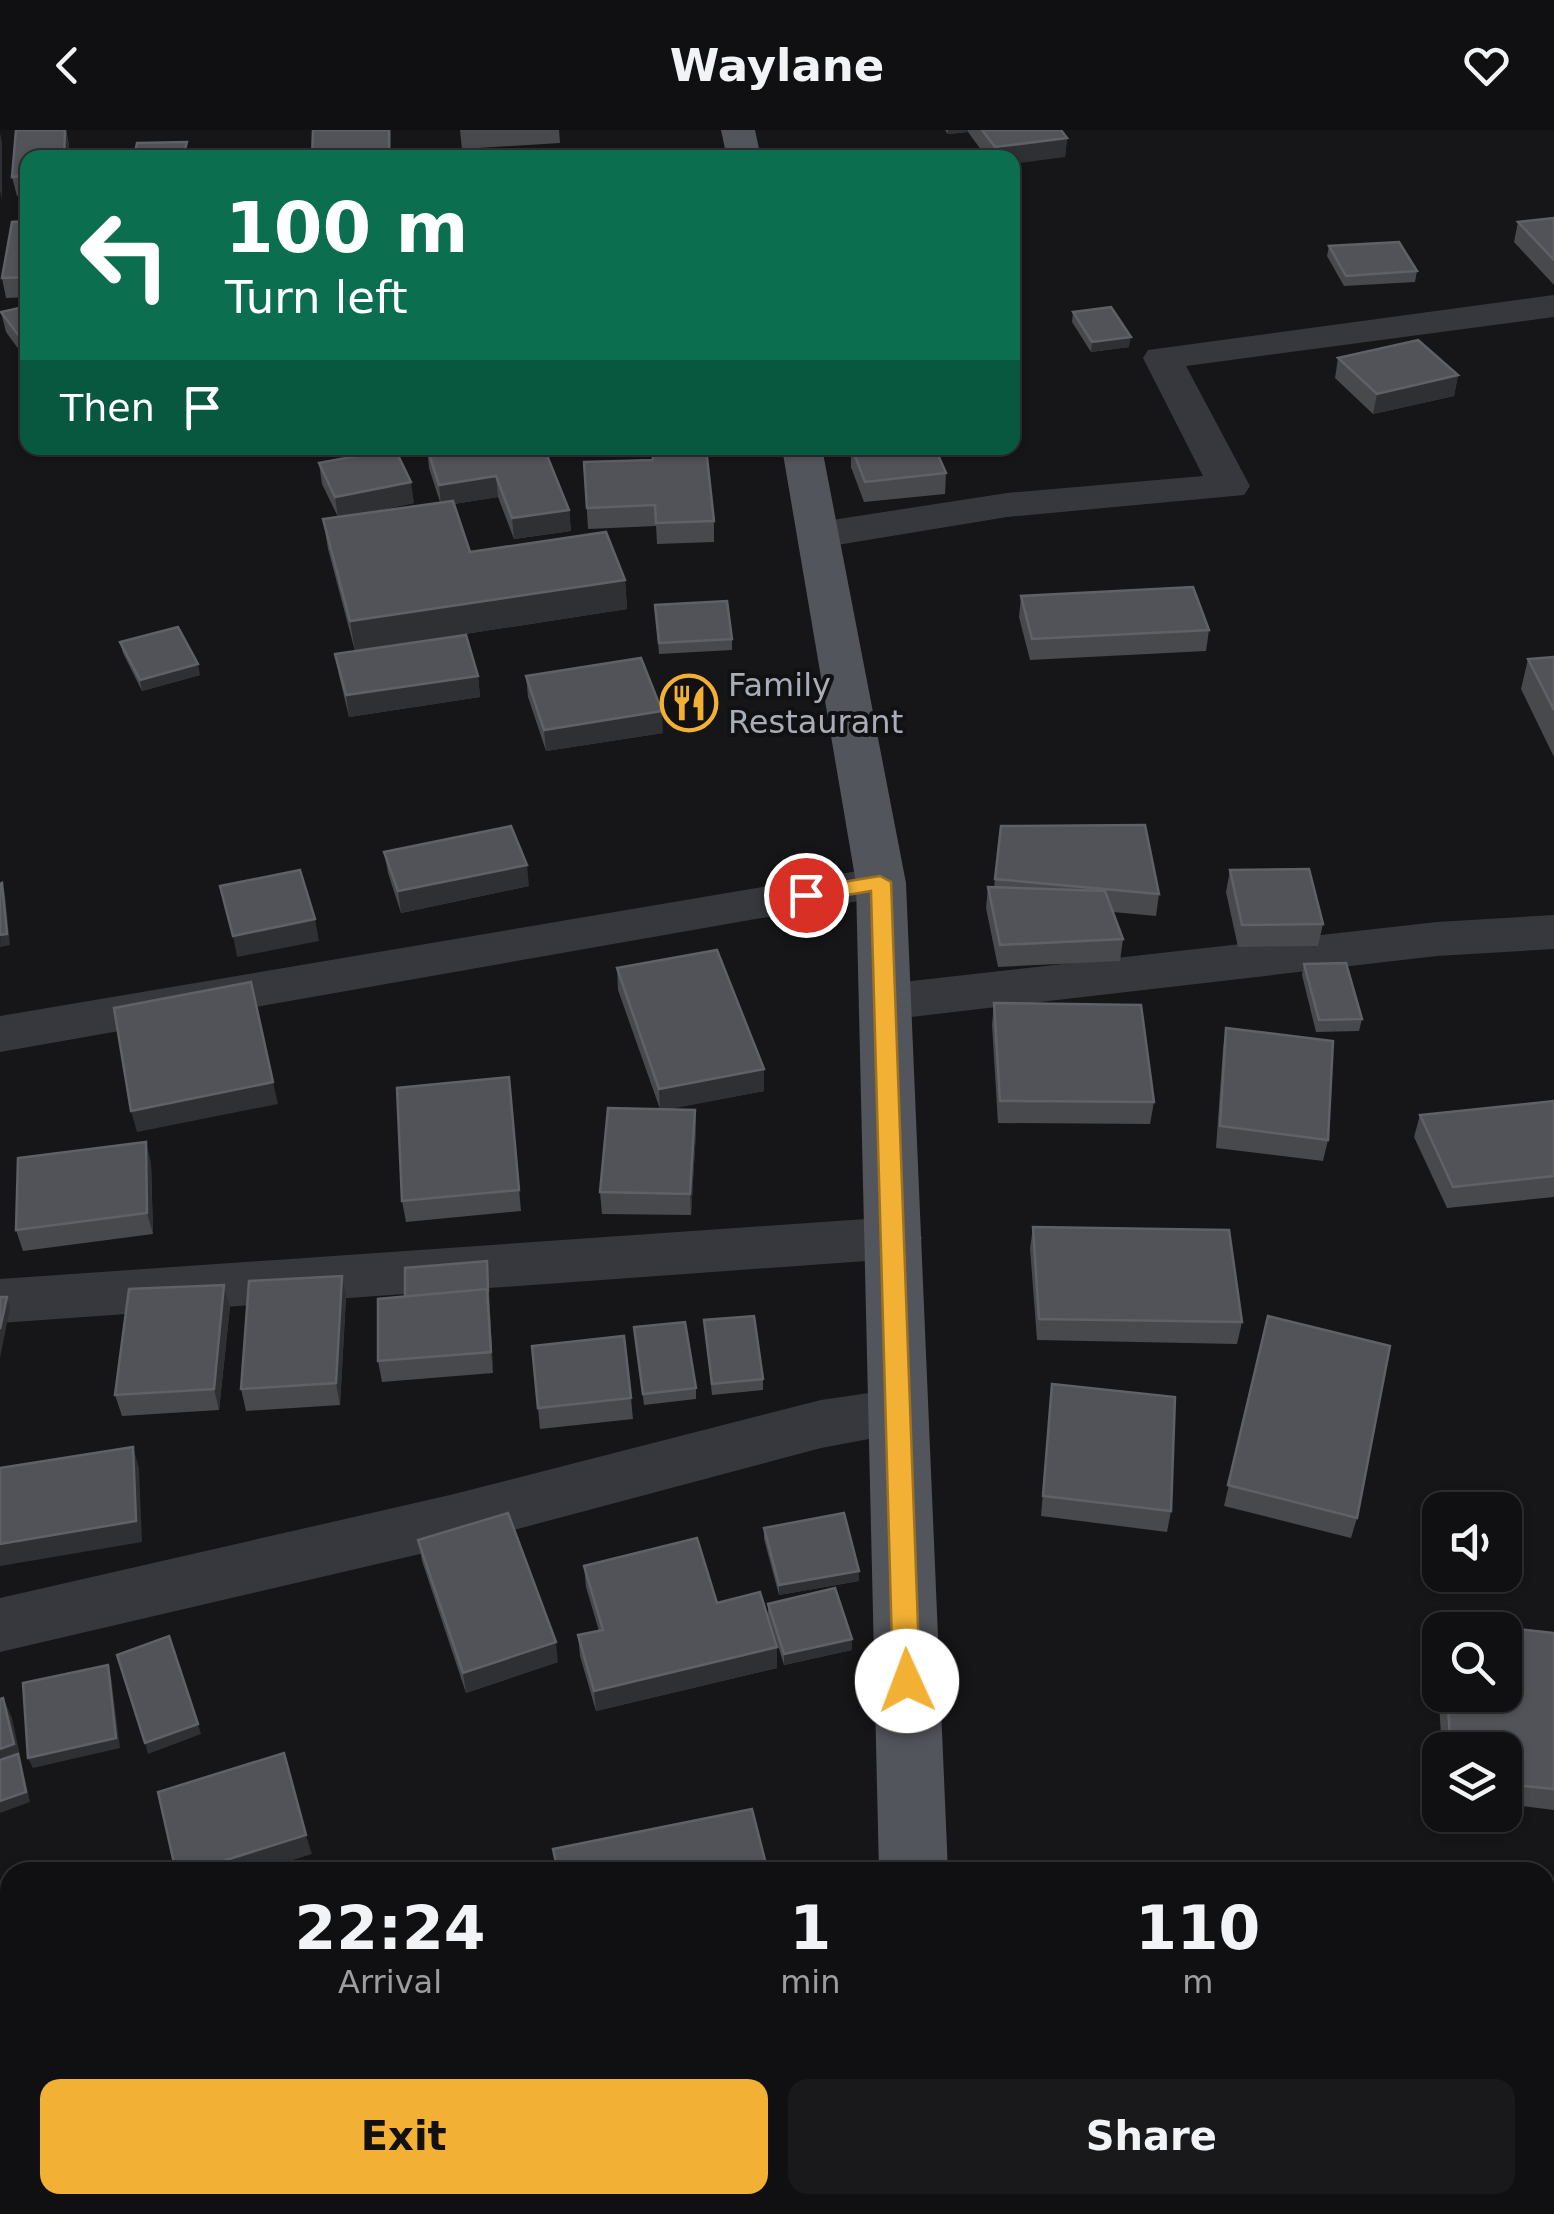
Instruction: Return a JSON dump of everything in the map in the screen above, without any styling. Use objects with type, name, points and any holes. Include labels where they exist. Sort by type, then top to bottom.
[{"type":"main road","points":[[803,455],[880,882],[914,1862]]},
{"type":"street","points":[[819,535],[1007,506],[1229,486],[1162,358],[1554,306]]},
{"type":"street","points":[[0,1034],[880,882]]},
{"type":"street","points":[[885,1002],[1437,939],[1554,932]]},
{"type":"street","points":[[0,1301],[894,1238]]},
{"type":"street","points":[[0,1624],[450,1521],[820,1424],[896,1412]]},
{"type":"building","points":[[16,130],[65,130],[64,150],[20,150],[20,176],[12,177]]},
{"type":"building","points":[[313,130],[389,130],[389,150],[312,150]]},
{"type":"building","points":[[982,130],[1061,130],[1067,138],[995,147]]},
{"type":"building","points":[[187,142],[185,150],[136,150],[137,143]]},
{"type":"building","points":[[1554,218],[1554,260],[1518,222]]},
{"type":"building","points":[[12,222],[20,222],[20,277],[2,278]]},
{"type":"building","points":[[1399,242],[1417,271],[1346,276],[1329,246]]},
{"type":"building","points":[[1111,307],[1131,337],[1092,342],[1073,312]]},
{"type":"building","points":[[20,308],[20,337],[1,312]]},
{"type":"building","points":[[1418,340],[1458,375],[1377,394],[1338,358]]},
{"type":"building","points":[[362,455],[398,455],[411,482],[335,497],[319,463]]},
{"type":"building","points":[[429,455],[547,455],[569,510],[512,518],[496,476],[439,485]]},
{"type":"building","points":[[653,455],[707,455],[714,521],[656,523],[655,505],[587,508],[584,462],[653,460]]},
{"type":"building","points":[[855,455],[938,455],[946,473],[865,482]]},
{"type":"building","points":[[453,501],[470,552],[606,532],[625,580],[350,621],[323,519]]},
{"type":"building","points":[[1193,587],[1209,630],[1032,639],[1021,596]]},
{"type":"building","points":[[727,601],[732,639],[659,643],[655,605]]},
{"type":"building","points":[[178,627],[198,664],[140,680],[120,642]]},
{"type":"building","points":[[466,635],[478,676],[346,695],[335,654]]},
{"type":"building","points":[[1554,657],[1554,710],[1528,659]]},
{"type":"building","points":[[641,658],[662,711],[544,730],[526,676]]},
{"type":"building","points":[[1145,825],[1159,894],[995,879],[1001,826]]},
{"type":"building","points":[[511,826],[527,865],[398,891],[384,852]]},
{"type":"building","points":[[1309,869],[1323,924],[1242,925],[1230,870]]},
{"type":"building","points":[[300,870],[315,919],[233,936],[220,886]]},
{"type":"building","points":[[0,884],[7,934],[0,935]]},
{"type":"building","points":[[988,887],[1105,891],[1123,939],[1000,945]]},
{"type":"building","points":[[717,950],[764,1069],[659,1089],[617,968]]},
{"type":"building","points":[[1346,963],[1362,1019],[1319,1020],[1304,964]]},
{"type":"building","points":[[251,982],[273,1082],[131,1111],[114,1008]]},
{"type":"building","points":[[994,1003],[1141,1005],[1154,1102],[1000,1101]]},
{"type":"building","points":[[1226,1028],[1333,1041],[1328,1140],[1220,1126]]},
{"type":"building","points":[[509,1077],[519,1190],[402,1201],[397,1088]]},
{"type":"building","points":[[1554,1101],[1554,1176],[1453,1187],[1420,1115]]},
{"type":"building","points":[[608,1108],[695,1110],[690,1194],[600,1192]]},
{"type":"building","points":[[146,1142],[147,1213],[16,1230],[18,1158]]},
{"type":"building","points":[[1033,1227],[1229,1230],[1242,1322],[1039,1319]]},
{"type":"building","points":[[487,1261],[488,1292],[487,1289],[405,1297],[405,1268]]},
{"type":"building","points":[[342,1276],[336,1383],[241,1389],[249,1281]]},
{"type":"building","points":[[224,1285],[214,1389],[115,1395],[129,1289]]},
{"type":"building","points":[[487,1289],[491,1352],[378,1361],[378,1299]]},
{"type":"building","points":[[0,1297],[7,1297],[0,1329]]},
{"type":"building","points":[[754,1316],[763,1379],[712,1384],[704,1320]]},
{"type":"building","points":[[1268,1316],[1390,1346],[1357,1518],[1228,1485]]},
{"type":"building","points":[[685,1322],[696,1388],[643,1394],[634,1327]]},
{"type":"building","points":[[624,1336],[631,1398],[538,1408],[532,1346]]},
{"type":"building","points":[[1052,1384],[1175,1397],[1171,1511],[1043,1496]]},
{"type":"building","points":[[133,1447],[136,1521],[0,1544],[0,1468]]},
{"type":"building","points":[[508,1513],[556,1642],[463,1673],[418,1540]]},
{"type":"building","points":[[844,1513],[859,1571],[779,1585],[764,1528]]},
{"type":"building","points":[[697,1538],[717,1603],[760,1592],[777,1647],[594,1691],[578,1635],[603,1630],[584,1566]]},
{"type":"building","points":[[835,1588],[852,1639],[784,1654],[768,1604]]},
{"type":"building","points":[[1522,1630],[1554,1633],[1554,1789],[1522,1786],[1522,1732],[1450,1732],[1448,1712],[1522,1712]]},
{"type":"building","points":[[169,1636],[198,1724],[145,1743],[117,1655]]},
{"type":"building","points":[[108,1665],[116,1738],[28,1758],[23,1683]]},
{"type":"building","points":[[3,1698],[14,1744],[0,1749],[0,1699]]},
{"type":"building","points":[[284,1753],[306,1835],[220,1862],[174,1862],[158,1792]]},
{"type":"building","points":[[18,1754],[26,1792],[0,1801],[0,1760]]},
{"type":"building","points":[[752,1809],[765,1862],[556,1862],[553,1849]]},
{"type":"place","name":"Family Restaurant","points":[[689,703]]},
{"type":"route","points":[[806,895],[880,882],[907,1681]]}]
